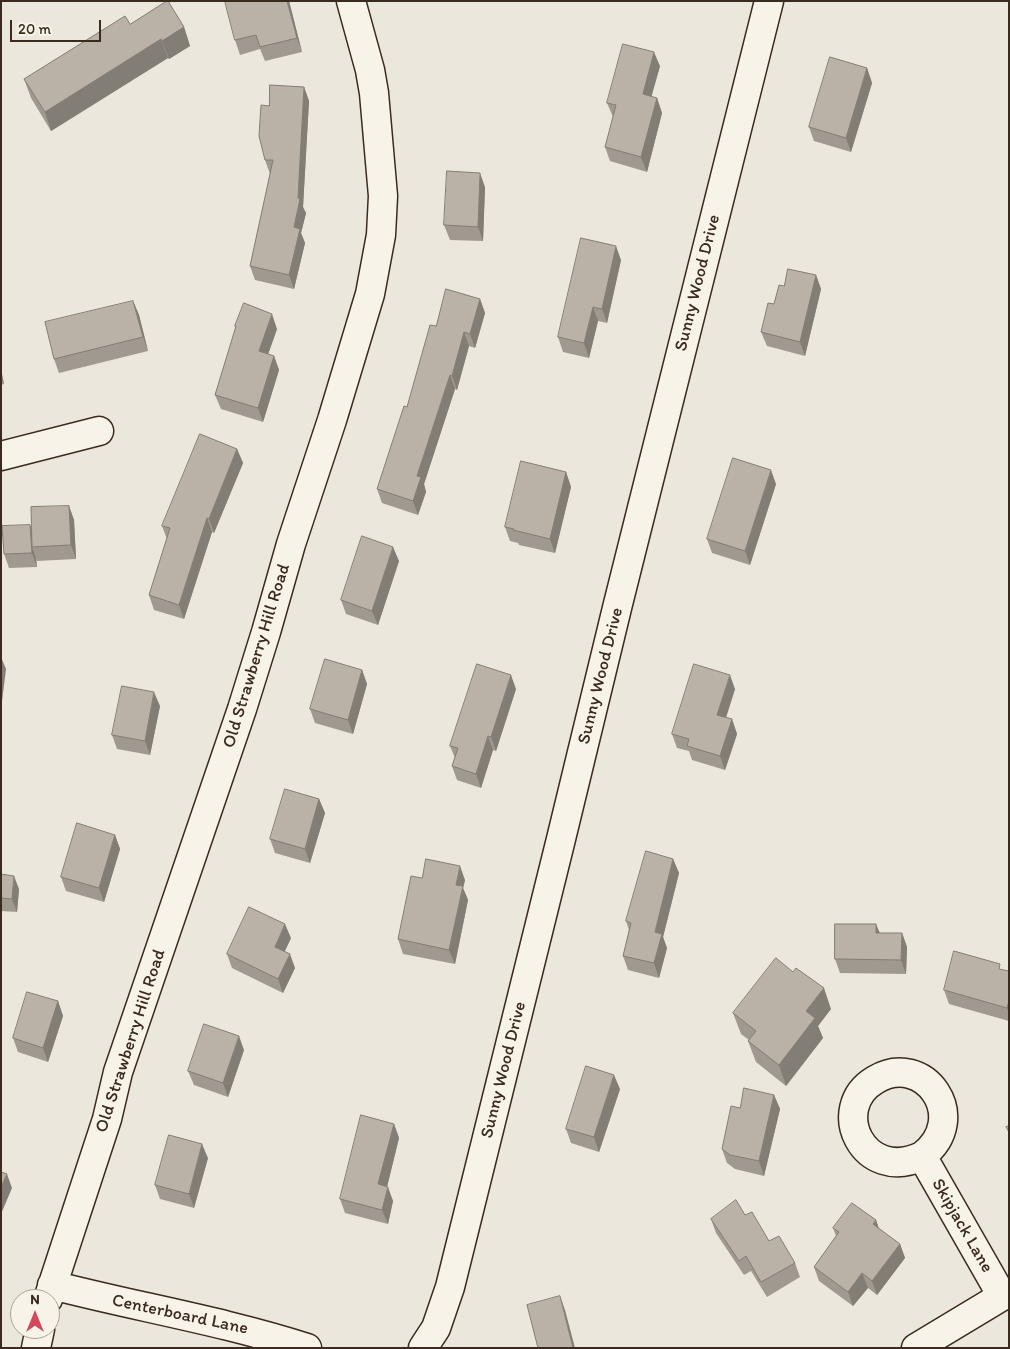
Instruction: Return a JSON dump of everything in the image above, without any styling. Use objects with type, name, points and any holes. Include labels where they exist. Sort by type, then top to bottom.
[{"type":"street","name":"Old Strawberry Hill Road","points":[[51,1289],[107,1119],[118,1072],[242,709],[291,544],[332,420],[370,294],[381,235],[383,196],[374,93],[370,70],[351,1]]},
{"type":"street","name":"Sunny Wood Drive","points":[[423,1348],[436,1328],[450,1287],[624,579],[769,1]]},
{"type":"street","points":[[1,456],[99,431]]},
{"type":"street","name":"Skipjack Lane","points":[[922,1156],[1006,1294]]},
{"type":"street","name":"Centerboard Lane","points":[[60,1293],[106,1299],[184,1315],[270,1336],[307,1348]]},
{"type":"street","points":[[916,1348],[1006,1294]]},
{"type":"building","points":[[167,1],[184,27],[162,41],[161,39],[45,112],[24,79],[125,16],[130,24]]},
{"type":"building","points":[[225,1],[287,1],[297,38],[260,47],[256,35],[235,40]]},
{"type":"building","points":[[623,44],[654,52],[643,94],[657,98],[641,157],[605,147],[616,105],[607,103]]},
{"type":"building","points":[[830,57],[867,68],[846,138],[809,127]]},
{"type":"building","points":[[270,85],[304,87],[298,198],[300,199],[294,227],[300,229],[289,275],[250,266],[273,160],[265,160],[259,136],[261,105],[269,106]]},
{"type":"building","points":[[447,171],[480,173],[478,227],[444,225]]},
{"type":"building","points":[[581,238],[616,246],[602,309],[593,307],[584,343],[558,337]]},
{"type":"building","points":[[788,269],[816,275],[800,342],[761,332],[768,303],[774,304],[779,285],[784,286]]},
{"type":"building","points":[[446,289],[480,299],[470,334],[464,332],[452,376],[450,375],[417,476],[421,477],[413,501],[377,489],[404,406],[407,407],[430,325],[436,326]]},
{"type":"building","points":[[133,301],[143,337],[54,359],[45,322]]},
{"type":"building","points":[[244,303],[272,314],[259,351],[274,356],[258,408],[215,395],[235,326]]},
{"type":"building","points":[[200,434],[237,449],[209,519],[207,518],[179,605],[149,595],[170,528],[162,526]]},
{"type":"building","points":[[733,458],[771,470],[745,551],[707,539]]},
{"type":"building","points":[[521,461],[566,472],[550,539],[505,527]]},
{"type":"building","points":[[69,506],[71,545],[32,547],[31,507]]},
{"type":"building","points":[[30,525],[32,553],[4,554],[2,526]]},
{"type":"building","points":[[362,536],[393,547],[372,611],[341,600]]},
{"type":"building","points":[[325,659],[362,670],[348,720],[310,709]]},
{"type":"building","points":[[477,664],[511,675],[491,737],[488,736],[476,774],[452,766],[458,748],[450,746]]},
{"type":"building","points":[[694,664],[730,675],[717,715],[732,719],[720,756],[687,746],[689,739],[672,734]]},
{"type":"building","points":[[122,686],[154,692],[145,741],[112,735]]},
{"type":"building","points":[[285,789],[319,799],[305,849],[270,839]]},
{"type":"building","points":[[77,823],[115,835],[99,888],[61,877]]},
{"type":"building","points":[[646,851],[673,859],[655,932],[662,934],[654,963],[623,956],[631,923],[626,921]]},
{"type":"building","points":[[426,859],[460,866],[456,885],[463,886],[449,950],[398,939],[411,876],[422,878]]},
{"type":"building","points":[[1,874],[14,876],[12,899],[1,898]]},
{"type":"building","points":[[249,907],[285,924],[275,947],[290,954],[278,979],[227,954]]},
{"type":"building","points":[[835,924],[876,924],[876,933],[902,933],[901,960],[835,959]]},
{"type":"building","points":[[954,951],[1000,964],[999,969],[1009,971],[1009,1001],[1007,1008],[944,990]]},
{"type":"building","points":[[776,958],[793,972],[796,968],[824,988],[806,1011],[815,1018],[779,1065],[748,1041],[756,1031],[733,1013]]},
{"type":"building","points":[[27,992],[58,1001],[43,1048],[13,1038]]},
{"type":"building","points":[[204,1024],[239,1036],[223,1083],[188,1071]]},
{"type":"building","points":[[586,1066],[614,1075],[594,1137],[566,1129]]},
{"type":"building","points":[[744,1088],[774,1095],[759,1161],[730,1155],[722,1149],[731,1106],[740,1108]]},
{"type":"building","points":[[361,1115],[394,1124],[378,1184],[388,1187],[382,1210],[340,1199]]},
{"type":"building","points":[[169,1135],[202,1144],[189,1194],[155,1185]]},
{"type":"building","points":[[1,1172],[7,1174],[1,1187]]},
{"type":"building","points":[[736,1200],[745,1215],[752,1212],[769,1241],[779,1236],[795,1263],[761,1282],[746,1256],[739,1261],[711,1219]]},
{"type":"building","points":[[852,1203],[876,1220],[873,1224],[900,1244],[872,1281],[862,1273],[848,1292],[814,1267],[839,1232],[833,1228]]},
{"type":"building","points":[[560,1296],[573,1348],[538,1348],[527,1305]]}]
